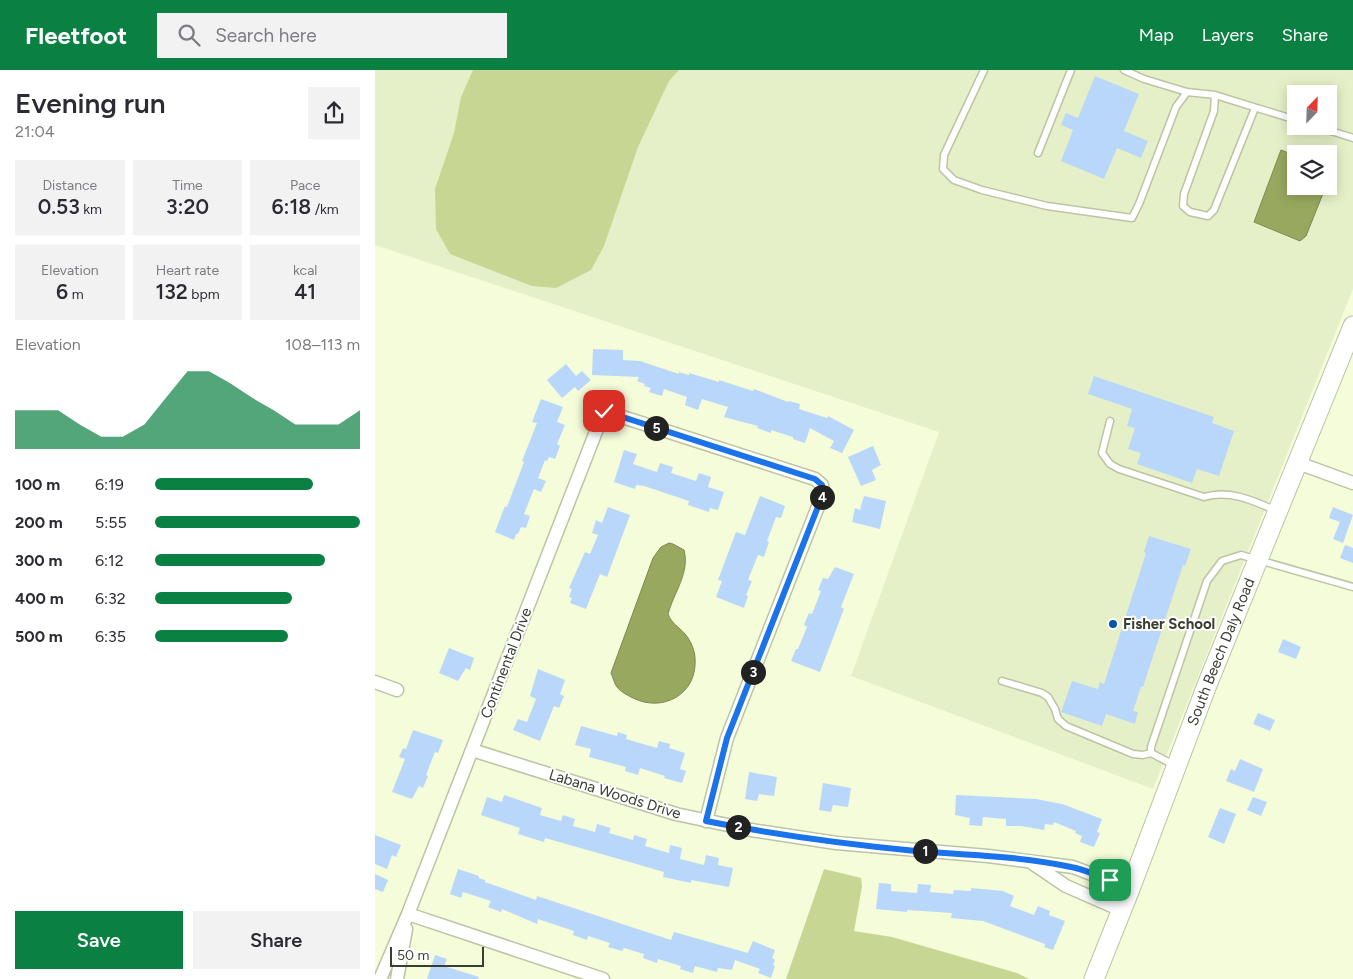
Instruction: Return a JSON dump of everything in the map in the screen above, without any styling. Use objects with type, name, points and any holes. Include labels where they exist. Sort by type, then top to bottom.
[{"type":"street","name":"South Beech Daly Road","points":[[1094,979],[1176,766],[1353,326]]},
{"type":"street","name":"Continental Drive","points":[[380,979],[408,914],[604,411],[815,479],[822,485],[823,493],[821,499],[727,738],[706,821]]},
{"type":"street","points":[[1298,463],[1353,483]]},
{"type":"street","points":[[375,682],[397,690]]},
{"type":"street","name":"Labana Woods Drive","points":[[472,750],[676,814],[706,821],[837,843],[1027,860],[1073,867],[1130,889]]},
{"type":"street","name":"Labana Woods Drive","points":[[1027,860],[1066,886],[1121,910]]},
{"type":"street","points":[[408,914],[603,979]]},
{"type":"street","name":"Continental Drive","points":[[397,979],[408,914]]},
{"type":"lane","points":[[984,70],[944,155],[943,170],[954,180],[982,190],[1047,206],[1131,218],[1139,204],[1176,107],[1187,92]]},
{"type":"lane","points":[[1038,153],[1071,70]]},
{"type":"lane","points":[[1124,70],[1144,79],[1187,92],[1215,95],[1287,117]]},
{"type":"lane","points":[[1215,95],[1214,111],[1184,194],[1183,206],[1190,212],[1208,216],[1214,210],[1255,108]]},
{"type":"lane","points":[[1337,133],[1353,138]]},
{"type":"lane","points":[[1110,422],[1102,453],[1110,464],[1119,469],[1204,497],[1213,494],[1238,496],[1278,511]]},
{"type":"lane","points":[[1151,752],[1155,731],[1207,581],[1222,561],[1241,555],[1353,587]]},
{"type":"lane","points":[[1002,680],[1042,693],[1048,697],[1058,719],[1066,726],[1133,754],[1143,755],[1151,752]]},
{"type":"lane","points":[[1151,752],[1176,766]]},
{"type":"shaded area","points":[[375,70],[1353,70],[1353,289],[1153,789],[851,676],[939,432],[375,245]]},
{"type":"shaded area","points":[[473,70],[679,70],[669,81],[638,147],[604,246],[591,270],[556,288],[532,286],[450,254],[436,229],[435,189],[454,133],[461,97]]},
{"type":"shaded area","points":[[1281,150],[1287,152],[1287,195],[1322,195],[1306,236],[1300,241],[1254,222]]},
{"type":"shaded area","points":[[669,543],[684,550],[685,567],[668,614],[690,642],[695,655],[694,671],[691,682],[676,697],[656,703],[644,702],[626,695],[620,690],[611,673],[653,558],[661,547]]},
{"type":"shaded area","points":[[824,869],[861,878],[862,887],[854,931],[892,937],[1017,973],[1029,979],[786,979]]},
{"type":"building","points":[[1095,76],[1139,94],[1124,131],[1148,141],[1141,158],[1117,148],[1104,179],[1061,161],[1073,130],[1061,125],[1066,113],[1078,118]]},
{"type":"building","points":[[593,349],[623,350],[623,360],[640,361],[679,374],[679,372],[689,375],[689,373],[753,391],[754,389],[788,402],[800,404],[799,409],[827,418],[828,416],[854,430],[842,453],[830,448],[834,441],[810,428],[805,443],[771,430],[771,433],[757,428],[758,426],[724,417],[728,407],[702,399],[698,410],[685,405],[687,397],[664,389],[662,396],[649,392],[651,388],[637,381],[639,377],[592,375]]},
{"type":"building","points":[[566,364],[576,376],[582,371],[591,380],[578,391],[575,387],[562,398],[547,380]]},
{"type":"building","points":[[1094,376],[1214,417],[1212,423],[1234,431],[1219,476],[1197,469],[1192,483],[1137,464],[1141,453],[1128,449],[1135,428],[1127,426],[1132,409],[1088,394]]},
{"type":"building","points":[[541,399],[563,407],[557,422],[565,425],[557,444],[560,446],[555,459],[549,457],[547,461],[545,460],[538,478],[546,481],[541,492],[534,489],[524,514],[530,516],[526,528],[521,527],[514,540],[495,532],[505,506],[507,507],[524,462],[522,461],[537,423],[532,422]]},
{"type":"building","points":[[873,446],[881,465],[872,470],[876,480],[861,486],[848,457]]},
{"type":"building","points":[[624,450],[637,454],[633,464],[657,472],[660,463],[673,467],[671,473],[696,481],[699,473],[711,477],[708,487],[724,492],[718,510],[710,508],[709,512],[688,505],[689,501],[644,486],[636,485],[635,489],[614,482]]},
{"type":"building","points":[[760,496],[785,506],[781,518],[776,517],[767,541],[769,542],[764,557],[758,555],[748,580],[752,581],[746,595],[748,596],[744,608],[716,597],[722,581],[718,580],[736,532],[745,535]]},
{"type":"building","points":[[864,496],[886,501],[880,529],[852,522],[855,508],[860,510]]},
{"type":"building","points":[[608,507],[630,515],[607,577],[600,574],[586,609],[570,603],[572,598],[569,597],[572,589],[569,588],[585,552],[590,554],[598,535],[592,533],[596,520],[602,523]]},
{"type":"building","points":[[1333,507],[1353,515],[1343,543],[1333,539],[1340,522],[1329,518]]},
{"type":"building","points":[[1149,536],[1191,549],[1185,566],[1183,565],[1143,687],[1141,687],[1133,711],[1138,712],[1135,724],[1106,714],[1102,726],[1061,712],[1072,681],[1098,689],[1100,682],[1104,684],[1146,553],[1144,552]]},
{"type":"building","points":[[1345,545],[1353,548],[1353,563],[1340,558]]},
{"type":"building","points":[[835,567],[854,574],[841,607],[844,609],[820,672],[791,661],[807,627],[804,625],[809,613],[812,614],[821,591],[818,590],[823,578],[828,579]]},
{"type":"building","points":[[1283,639],[1301,647],[1296,659],[1278,652]]},
{"type":"building","points":[[449,648],[474,658],[470,670],[466,668],[458,681],[439,673]]},
{"type":"building","points":[[538,669],[565,680],[560,694],[564,696],[559,708],[554,706],[540,741],[513,730],[518,719],[527,722],[536,699],[530,696]]},
{"type":"building","points":[[1258,713],[1275,720],[1270,731],[1253,724]]},
{"type":"building","points":[[581,726],[617,736],[618,732],[627,735],[626,739],[657,748],[659,741],[670,744],[669,748],[685,753],[680,769],[686,771],[682,783],[640,768],[638,775],[625,771],[626,767],[589,757],[591,749],[575,745]]},
{"type":"building","points":[[413,730],[443,740],[438,753],[435,752],[423,788],[419,786],[412,799],[392,792],[405,759],[399,757],[403,748],[406,749]]},
{"type":"building","points":[[1240,759],[1263,769],[1254,792],[1226,781],[1231,769],[1235,771]]},
{"type":"building","points":[[749,772],[777,777],[774,796],[759,794],[757,801],[745,799]]},
{"type":"building","points":[[823,783],[851,788],[848,807],[833,805],[831,812],[819,810]]},
{"type":"building","points":[[504,795],[542,808],[540,815],[561,821],[563,815],[575,819],[573,826],[595,832],[597,824],[611,828],[609,833],[633,840],[634,835],[647,839],[645,846],[669,853],[670,845],[682,848],[680,859],[704,865],[706,855],[719,858],[718,865],[733,868],[729,887],[691,880],[691,883],[663,877],[664,872],[545,838],[544,842],[518,834],[520,828],[481,815],[487,797],[502,802]]},
{"type":"building","points":[[956,795],[1036,799],[1062,804],[1102,819],[1097,832],[1100,833],[1094,847],[1080,842],[1082,836],[1075,833],[1076,831],[1054,822],[1053,825],[1045,824],[1044,830],[1021,826],[1006,826],[1006,819],[983,817],[982,826],[969,825],[970,818],[955,815]]},
{"type":"building","points":[[1253,797],[1267,802],[1261,816],[1247,810]]},
{"type":"building","points":[[1220,808],[1236,814],[1224,844],[1208,837]]},
{"type":"building","points":[[375,835],[401,845],[396,857],[392,855],[387,869],[375,864]]},
{"type":"building","points":[[458,869],[479,876],[485,882],[536,900],[537,896],[671,940],[674,932],[748,953],[753,941],[775,950],[772,958],[775,960],[773,965],[775,966],[771,978],[758,973],[760,969],[735,960],[732,970],[718,968],[717,972],[695,966],[693,973],[680,969],[681,966],[658,959],[657,963],[643,958],[644,954],[624,948],[622,951],[608,947],[610,943],[588,936],[587,940],[573,935],[574,931],[538,919],[537,924],[502,909],[501,912],[488,907],[491,901],[463,892],[461,898],[450,894]]},
{"type":"building","points":[[375,874],[388,880],[383,892],[375,889]]},
{"type":"building","points":[[879,883],[891,884],[891,891],[917,893],[918,884],[931,885],[930,892],[953,894],[954,890],[971,891],[971,888],[1003,891],[1014,896],[1010,906],[1034,915],[1038,906],[1050,911],[1049,915],[1065,921],[1053,950],[1044,947],[1045,944],[983,921],[951,918],[952,913],[876,909]]},
{"type":"building","points":[[435,955],[447,959],[444,966],[479,977],[478,979],[427,979]]},
{"type":"place","name":"Fisher School","points":[[1113,624]]},
{"type":"route","points":[[604,411],[815,479],[822,485],[823,493],[821,499],[727,738],[706,821],[837,843],[988,856],[1073,867],[1110,880]]}]
